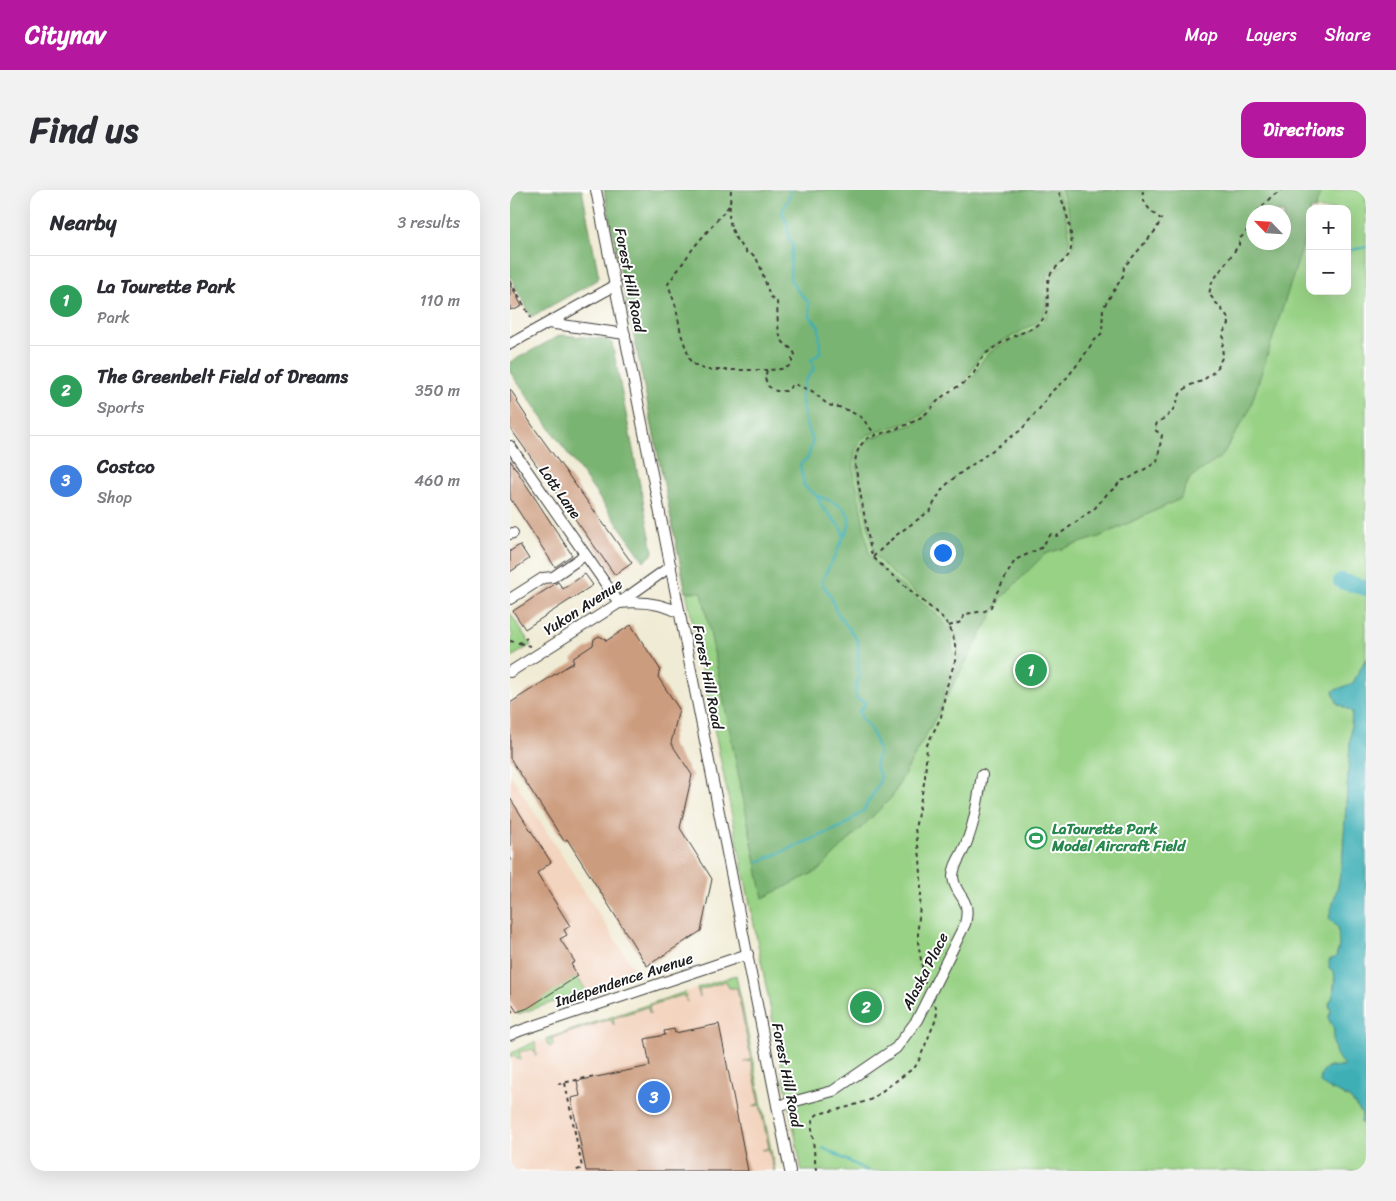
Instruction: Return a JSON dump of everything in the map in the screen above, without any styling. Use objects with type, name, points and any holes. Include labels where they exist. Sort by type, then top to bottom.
[{"type":"street","name":"Forest Hill Road","points":[[596,190],[790,1171]]},
{"type":"street","points":[[510,344],[616,285]]},
{"type":"street","points":[[548,323],[625,334]]},
{"type":"street","name":"Lott Lane","points":[[510,446],[618,603]]},
{"type":"street","points":[[510,598],[543,578],[553,577],[585,555]]},
{"type":"street","name":"Yukon Avenue","points":[[510,672],[618,603],[671,566]]},
{"type":"street","points":[[618,603],[636,601],[652,603],[669,607],[680,613]]},
{"type":"street","name":"Alaska Place","points":[[777,1106],[833,1091],[896,1048],[917,1020],[958,940],[968,914],[967,906],[953,876],[973,823],[982,775]]},
{"type":"street","name":"Independence Avenue","points":[[510,1036],[529,1027],[748,954]]},
{"type":"path","points":[[729,206],[694,247],[668,284],[691,363],[706,370],[789,368],[795,356],[794,350],[784,343],[779,333],[777,302],[770,296],[755,256],[746,252],[737,241],[729,218],[731,190]]},
{"type":"path","points":[[816,1171],[812,1129],[814,1117],[822,1112],[870,1100],[915,1066],[936,1019],[937,1008],[924,981],[918,942],[921,875],[915,829],[925,778],[927,745],[941,718],[946,689],[956,661],[956,650],[953,635],[944,618],[892,575],[873,556],[855,464],[856,454],[862,442],[868,438],[915,421],[923,416],[942,396],[972,376],[984,354],[998,344],[1033,327],[1044,318],[1047,310],[1049,276],[1068,255],[1071,248],[1064,204],[1058,190]]},
{"type":"path","points":[[873,556],[895,536],[931,510],[943,488],[955,477],[1021,430],[1052,391],[1065,380],[1102,332],[1104,308],[1123,276],[1124,268],[1156,230],[1161,220],[1152,213],[1144,200],[1144,190]]},
{"type":"path","points":[[1264,205],[1272,196],[1282,190]]},
{"type":"path","points":[[949,626],[961,622],[965,614],[985,611],[991,607],[1014,560],[1041,548],[1051,534],[1057,536],[1095,508],[1120,481],[1128,479],[1156,462],[1162,436],[1155,430],[1158,422],[1166,418],[1175,407],[1180,394],[1188,386],[1202,381],[1215,371],[1223,356],[1222,346],[1225,340],[1222,334],[1229,324],[1227,316],[1209,294],[1212,282],[1239,245],[1239,239],[1246,231]]},
{"type":"path","points":[[510,280],[531,318]]},
{"type":"path","points":[[767,370],[765,378],[768,386],[776,391],[786,391],[794,384],[812,391],[828,405],[843,408],[861,417],[876,435]]},
{"type":"path","points":[[519,643],[528,638]]},
{"type":"path","points":[[510,641],[530,646]]},
{"type":"path","points":[[510,1009],[515,1015]]},
{"type":"path","points":[[558,1084],[596,1076]]},
{"type":"path","points":[[565,1083],[582,1167],[574,1171]]},
{"type":"shaded area","points":[[510,774],[637,974],[518,1014],[510,1015]]},
{"type":"shaded area","points":[[736,975],[775,1171],[510,1171],[511,1054],[522,1047]]},
{"type":"green space","points":[[510,190],[582,190],[599,276],[597,280],[531,317],[510,276]]},
{"type":"green space","points":[[604,190],[1366,190],[1366,658],[1353,683],[1337,703],[1352,712],[1343,852],[1339,881],[1339,946],[1336,957],[1333,996],[1329,1004],[1331,1011],[1328,1018],[1334,1029],[1333,1042],[1345,1067],[1331,1066],[1338,1092],[1350,1099],[1362,1114],[1361,1123],[1366,1128],[1366,1171],[802,1171],[750,904]]},
{"type":"green space","points":[[604,190],[1057,190],[1067,223],[1069,233],[1068,250],[1047,276],[1045,285],[1046,306],[1043,316],[1032,325],[983,353],[967,378],[947,390],[922,415],[906,423],[867,435],[857,447],[854,456],[854,472],[869,553],[874,561],[893,579],[939,616],[949,629],[954,660],[944,693],[943,704],[892,797],[819,870],[763,898],[702,592],[686,592]]},
{"type":"green space","points":[[1061,190],[1321,190],[1316,205],[1306,205],[1306,236],[1249,411],[1221,457],[1190,478],[1180,499],[1099,537],[1045,554],[1001,598],[946,698],[957,664],[957,642],[948,621],[943,615],[898,578],[874,554],[857,469],[858,454],[863,444],[868,440],[919,421],[947,395],[969,382],[983,360],[993,350],[1029,332],[1042,322],[1048,308],[1050,278],[1072,252],[1073,235]]},
{"type":"green space","points":[[561,335],[605,339],[612,343],[653,551],[652,555],[644,561],[510,372],[510,362]]},
{"type":"green space","points":[[510,613],[531,645],[510,658],[510,646],[513,644],[510,638],[513,635],[510,631]]},
{"type":"green space","points":[[736,975],[775,1171],[769,1149],[762,1150],[769,1148],[760,1105],[753,1106],[760,1103],[751,1061],[744,1062],[751,1059],[737,988],[729,988],[726,981],[699,990],[700,997],[697,988]]},
{"type":"green space","points":[[576,977],[587,991],[518,1014],[517,1012]]},
{"type":"green space","points":[[685,992],[687,1002],[683,995],[649,1006],[650,1014],[647,1007],[613,1018],[614,1025],[610,1019],[552,1038],[553,1045],[550,1047],[548,1045],[546,1039]]},
{"type":"green space","points":[[535,1042],[536,1056],[533,1049],[519,1052],[521,1059],[519,1060],[514,1055],[510,1057],[510,1054]]},
{"type":"water","points":[[1366,658],[1366,1128],[1361,1123],[1362,1114],[1351,1100],[1320,1083],[1322,1072],[1327,1068],[1344,1067],[1336,1054],[1333,1042],[1334,1029],[1328,1018],[1331,1011],[1329,1004],[1333,996],[1335,981],[1334,971],[1329,968],[1329,960],[1336,957],[1339,946],[1338,928],[1329,918],[1339,881],[1343,852],[1352,712],[1337,703],[1333,691],[1353,683]]},
{"type":"building","points":[[510,284],[522,306],[514,310],[510,310]]},
{"type":"building","points":[[510,389],[532,425],[632,563],[615,575],[510,428]]},
{"type":"building","points":[[510,460],[572,555],[555,567],[510,498]]},
{"type":"building","points":[[520,545],[529,559],[510,572],[510,551]]},
{"type":"building","points":[[585,574],[593,585],[525,629],[513,611],[558,582],[563,589]]},
{"type":"building","points":[[631,625],[660,669],[658,677],[679,709],[671,743],[692,775],[680,828],[712,879],[701,931],[647,966],[567,839],[564,841],[510,758],[510,703],[574,662],[572,659],[593,645],[594,639],[599,636],[606,641]]},
{"type":"building","points":[[510,798],[551,862],[537,873],[570,926],[564,930],[567,935],[560,939],[575,962],[571,964],[578,976],[528,1008],[517,1012],[510,1001]]},
{"type":"building","points":[[719,1024],[748,1171],[586,1171],[571,1098],[580,1096],[577,1081],[650,1066],[645,1039],[665,1035],[664,1031],[674,1029],[675,1033]]},
{"type":"waterway","points":[[758,862],[843,826],[863,811],[881,777],[875,766],[879,752],[878,748],[871,730],[862,719],[859,711],[865,702],[857,699],[855,689],[860,676],[858,641],[836,611],[830,595],[821,582],[844,536],[841,528],[821,505],[817,496],[804,486],[800,464],[808,458],[813,440],[806,425],[801,396],[805,381],[814,369],[811,360],[820,353],[819,327],[810,316],[809,303],[790,279],[793,246],[788,237],[788,225],[782,212],[791,190]]},
{"type":"waterway","points":[[1351,250],[1366,247]]},
{"type":"waterway","points":[[818,496],[844,509],[849,519],[849,525],[844,536]]},
{"type":"waterway","points":[[1341,581],[1366,588]]},
{"type":"waterway","points":[[823,1148],[868,1171]]},
{"type":"place","name":"La Tourette Park","points":[[1031,670]]},
{"type":"place","name":"LaTourette Park Model Aircraft Field","points":[[1036,838]]},
{"type":"place","name":"The Greenbelt Field of Dreams","points":[[866,1007]]},
{"type":"place","name":"Costco","points":[[654,1097]]}]
